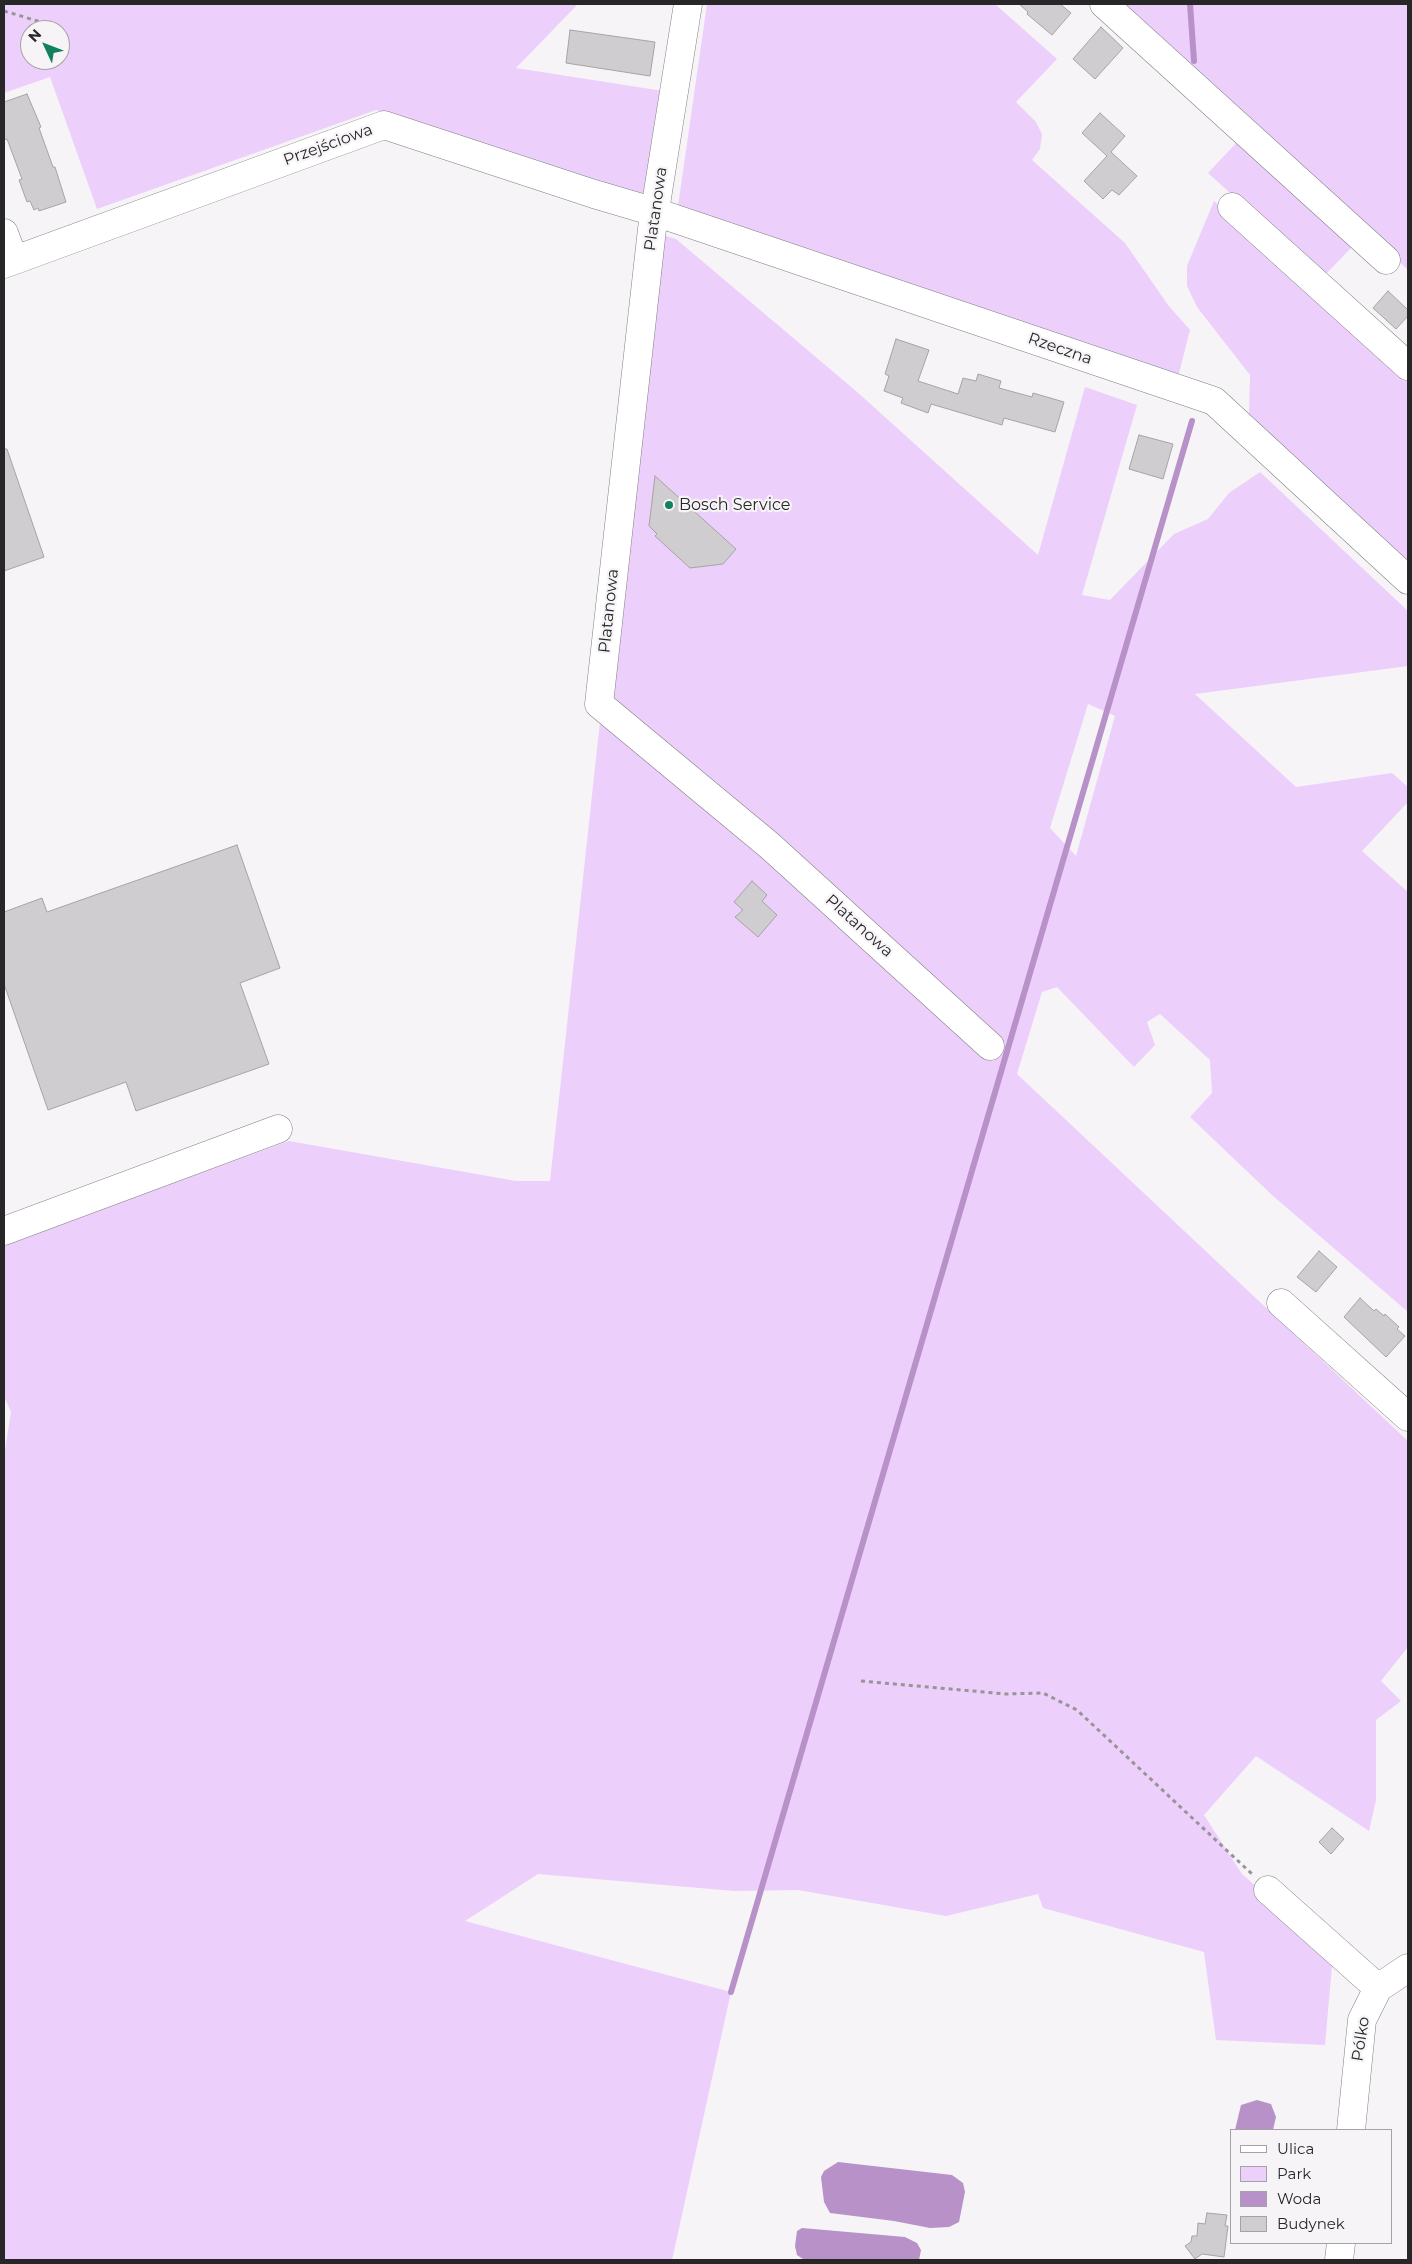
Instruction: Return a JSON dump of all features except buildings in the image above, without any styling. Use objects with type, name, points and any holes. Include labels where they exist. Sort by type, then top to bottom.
[{"type":"street","name":"Platanowa","points":[[688,4],[655,212],[599,704],[770,846],[990,1046]]},
{"type":"street","points":[[1104,4],[1386,260]]},
{"type":"street","name":"Przejściowa","points":[[9,262],[384,124],[594,194],[655,212]]},
{"type":"street","points":[[1232,206],[1408,366]]},
{"type":"street","name":"Rzeczna","points":[[655,212],[1214,401],[1408,580]]},
{"type":"street","points":[[4,233],[9,262]]},
{"type":"street","points":[[4,1231],[278,1129]]},
{"type":"street","points":[[1281,1303],[1408,1417]]},
{"type":"street","points":[[1268,1890],[1378,1988]]},
{"type":"street","name":"Pólko","points":[[1351,2129],[1362,2020],[1378,1988],[1408,1968]]},
{"type":"street","points":[[1339,2260],[1341,2244]]},
{"type":"path","points":[[4,11],[33,20]]},
{"type":"path","points":[[861,1681],[1006,1694],[1043,1692],[1077,1710],[1268,1890]]},
{"type":"green space","points":[[4,4],[578,4],[516,68],[663,91],[646,198],[376,110],[97,209],[50,77],[4,93]]},
{"type":"green space","points":[[707,4],[995,4],[1057,59],[1016,102],[1036,122],[1042,134],[1040,149],[1032,160],[1125,243],[1168,305],[1190,330],[1178,377],[678,206]]},
{"type":"green space","points":[[1116,4],[1408,4],[1408,270]]},
{"type":"green space","points":[[1239,140],[1353,246],[1323,277],[1208,173]]},
{"type":"green space","points":[[1214,201],[1408,376],[1408,563],[1249,416],[1250,375],[1197,307],[1187,286],[1187,266]]},
{"type":"green space","points":[[656,233],[676,239],[856,391],[1038,555],[1085,387],[1137,405],[1082,595],[1110,600],[1174,534],[1208,519],[1229,493],[1260,472],[1408,611],[1408,666],[1195,694],[1296,787],[1392,773],[1408,787],[1408,802],[1362,851],[1408,892],[1408,1312],[1272,1195],[1190,1117],[1212,1093],[1210,1060],[1160,1014],[1147,1022],[1155,1045],[1134,1067],[1057,987],[1042,992],[1017,1074],[1408,1441],[1408,1647],[1381,1681],[1401,1701],[1376,1720],[1376,1800],[1369,1831],[1256,1756],[1204,1815],[1242,1874],[1333,1955],[1325,2045],[1216,2040],[1204,1952],[1043,1908],[1038,1894],[946,1916],[798,1890],[734,1891],[538,1874],[465,1921],[731,1992],[672,2260],[4,2260],[4,1456],[11,1412],[4,1396],[4,1244],[289,1141],[516,1181],[550,1181],[631,437]],"holes":[[[1088,704],[1115,716],[1076,856],[1050,828]]]},
{"type":"water","points":[[1257,2100],[1271,2104],[1276,2117],[1273,2129],[1235,2129],[1241,2105]]},
{"type":"water","points":[[838,2162],[952,2175],[963,2183],[965,2192],[959,2222],[949,2227],[930,2228],[894,2221],[830,2213],[824,2202],[821,2177],[824,2171]]},
{"type":"water","points":[[802,2228],[905,2237],[917,2243],[921,2250],[919,2260],[803,2259],[797,2255],[795,2246],[797,2231]]},
{"type":"waterway","points":[[1190,4],[1194,61]]},
{"type":"waterway","points":[[731,1992],[1192,421]]},
{"type":"place","name":"Bosch Service","points":[[669,505]]}]
